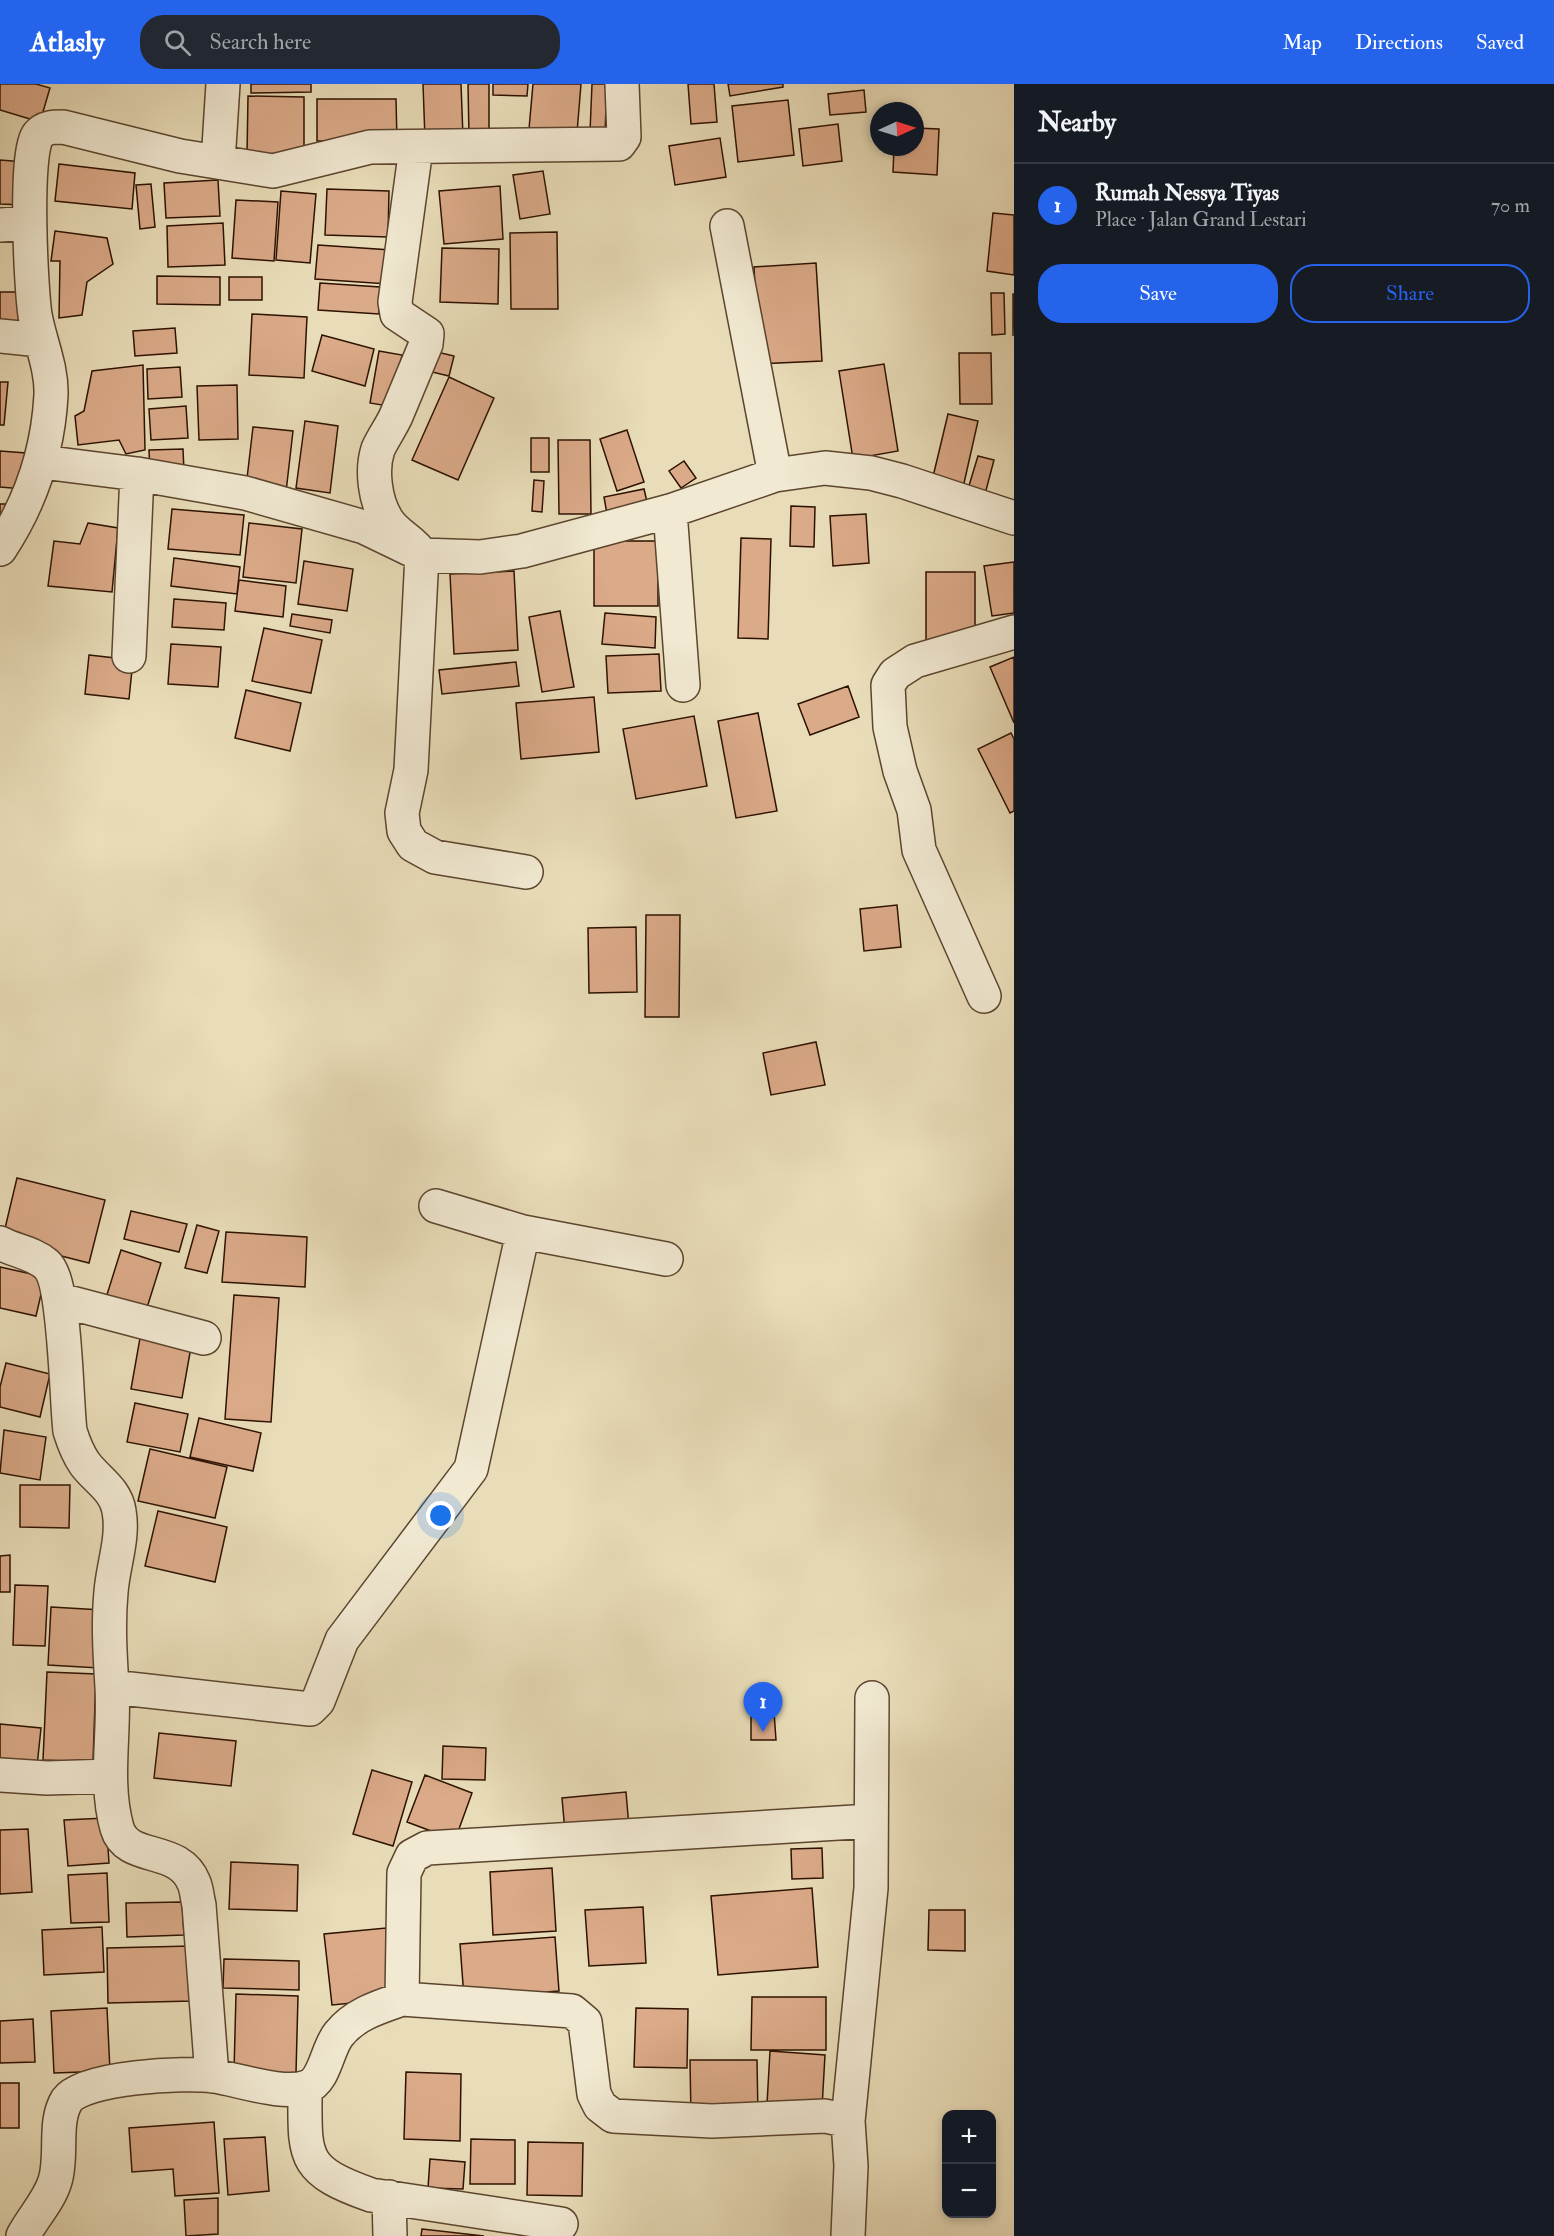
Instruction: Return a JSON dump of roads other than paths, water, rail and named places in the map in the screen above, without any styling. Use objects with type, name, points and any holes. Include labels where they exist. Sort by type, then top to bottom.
[{"type":"street","points":[[218,162],[223,84]]},
{"type":"street","points":[[0,549],[34,487],[49,429],[51,392],[48,363],[40,340],[31,271],[14,224],[35,139],[39,133],[53,126],[218,162],[273,171],[370,147],[619,144],[624,137],[622,84]]},
{"type":"street","points":[[416,148],[395,302],[397,314],[427,334],[426,344],[390,431],[379,448],[375,482],[387,520],[397,532],[416,545],[422,555],[411,770],[402,813],[404,831],[413,845],[435,857],[526,872]]},
{"type":"street","points":[[727,226],[775,475]]},
{"type":"street","points":[[0,336],[40,340]]},
{"type":"street","points":[[42,462],[137,474],[234,490],[345,521],[422,555],[480,557],[522,551],[670,512],[775,475],[825,468],[871,473],[1014,518]]},
{"type":"street","points":[[129,656],[137,474]]},
{"type":"street","points":[[670,512],[683,685]]},
{"type":"street","points":[[984,996],[919,850],[914,810],[900,771],[890,727],[888,685],[895,674],[915,661],[1014,632]]},
{"type":"street","points":[[436,1206],[523,1232],[666,1258]]},
{"type":"street","points":[[112,1687],[310,1709],[318,1701],[342,1640],[471,1469],[523,1232]]},
{"type":"street","points":[[0,1243],[31,1255],[48,1266],[60,1300],[70,1431],[75,1449],[86,1465],[115,1495],[120,1512],[119,1547],[111,1590],[108,1629],[112,1687],[110,1776],[117,1829],[124,1840],[138,1850],[165,1855],[180,1865],[194,1881],[199,1905],[212,2076]]},
{"type":"street","points":[[60,1300],[204,1338]]},
{"type":"street","points":[[848,2236],[851,2166],[848,2121],[871,1888],[873,1710]]},
{"type":"street","points":[[0,1775],[47,1778],[110,1776]]},
{"type":"street","points":[[402,1999],[404,1873],[412,1856],[427,1848],[871,1821]]},
{"type":"street","points":[[23,2236],[33,2217],[45,2203],[55,2181],[62,2110],[69,2098],[91,2086],[143,2077],[212,2076],[244,2084],[306,2088],[314,2083],[322,2072],[327,2053],[339,2033],[366,2012],[402,1999],[572,2011],[585,2022],[594,2094],[600,2106],[613,2116],[712,2121],[825,2116],[848,2121]]},
{"type":"street","points":[[306,2088],[306,2147],[311,2162],[341,2184],[371,2194],[561,2224]]},
{"type":"street","points":[[389,2197],[390,2236]]},
{"type":"place","name":"Rumah Nessya Tiyas","points":[[763,1732]]}]
